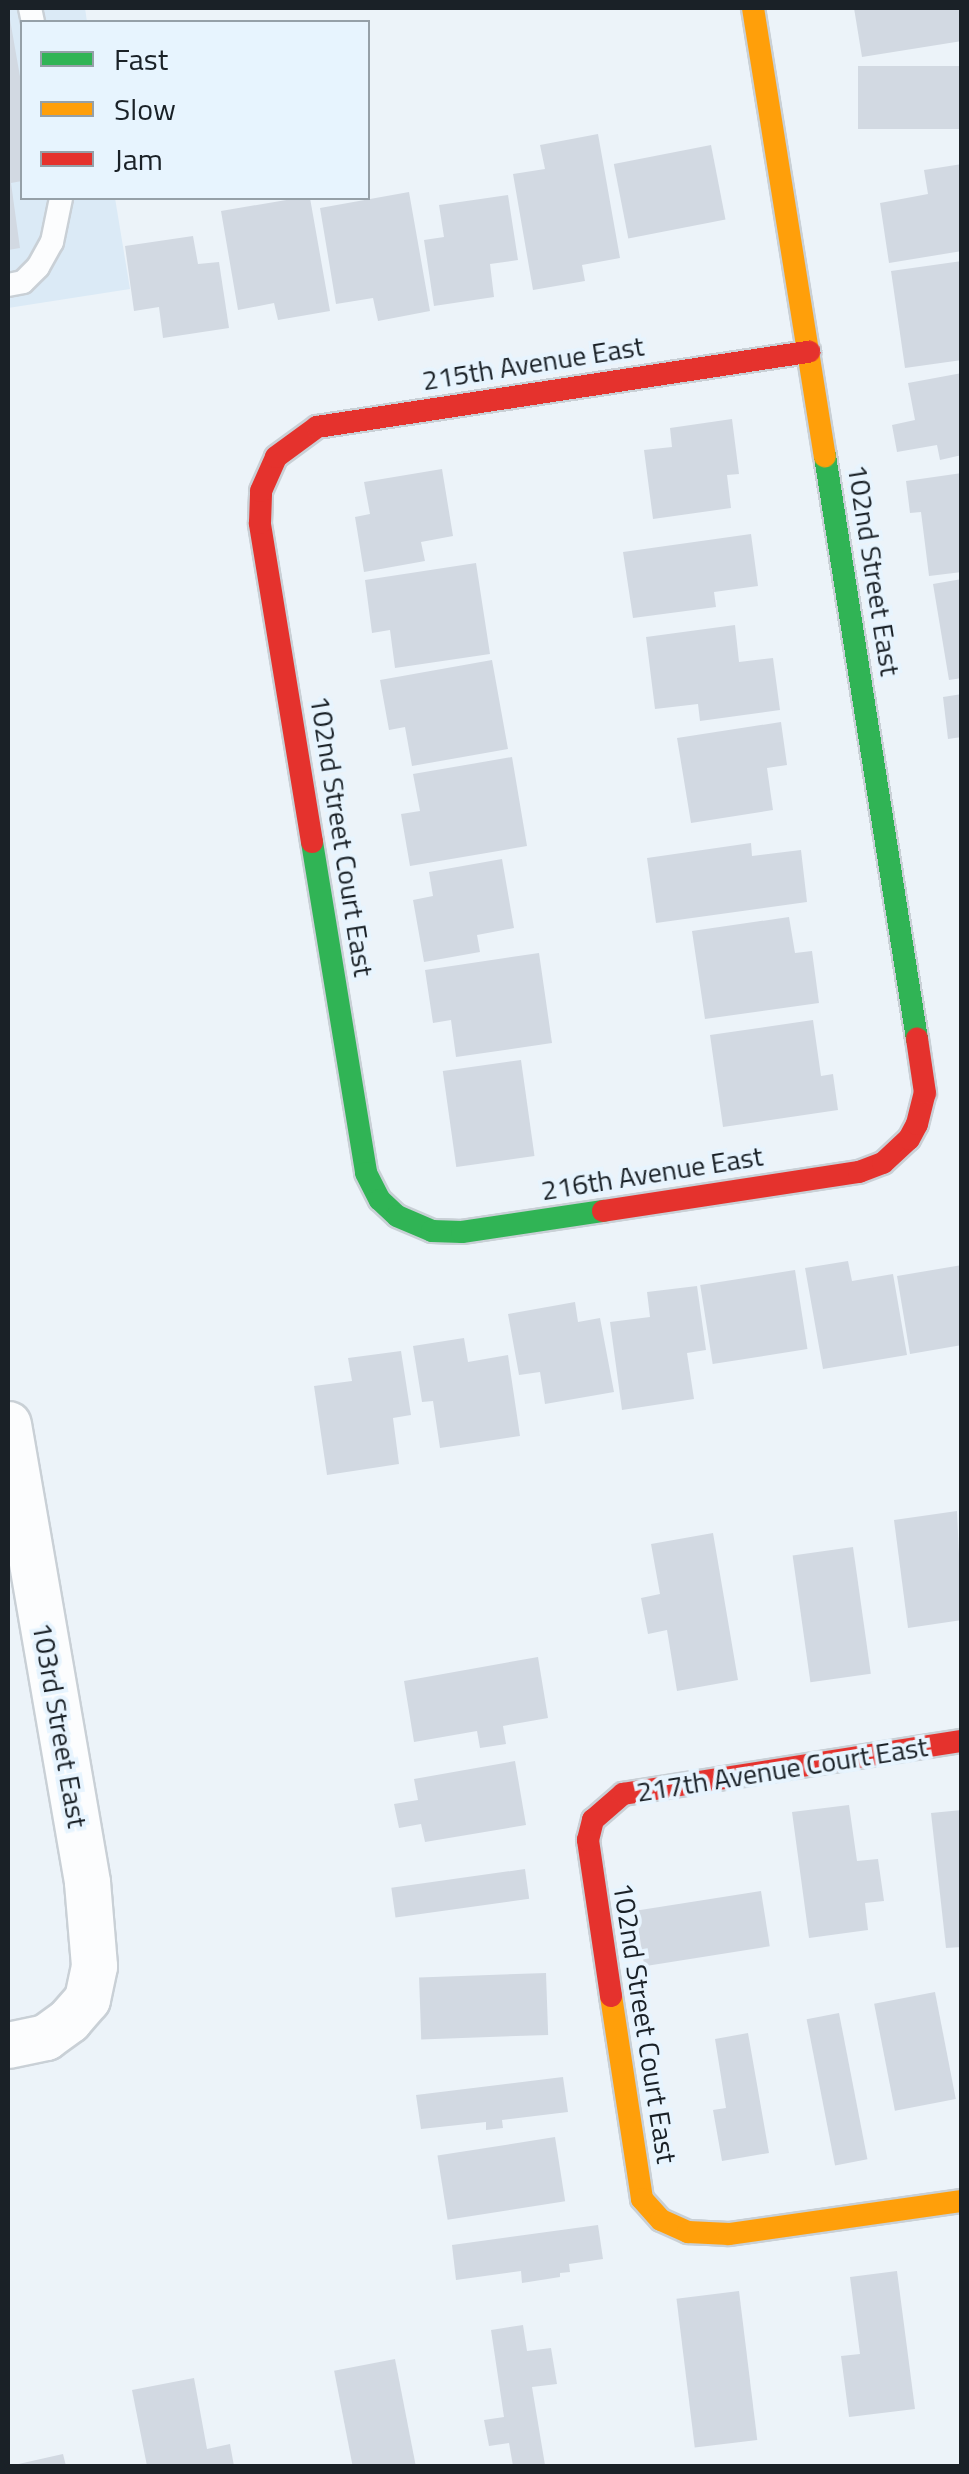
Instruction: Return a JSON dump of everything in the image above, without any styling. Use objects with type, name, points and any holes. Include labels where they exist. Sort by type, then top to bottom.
[{"type":"street","name":"102nd Street East","points":[[753,8],[926,1093],[908,1139]]},
{"type":"street","name":"215th Avenue East","points":[[276,457],[317,426],[809,352]]},
{"type":"street","name":"102nd Street Court East","points":[[276,457],[261,491],[267,562],[366,1174],[380,1200],[397,1216]]},
{"type":"street","name":"216th Avenue East","points":[[397,1216],[432,1231],[462,1232],[556,1218],[859,1172],[883,1162],[908,1139]]},
{"type":"street","name":"103rd Street East","points":[[8,1424],[87,1882],[94,1966],[87,1999],[69,2020],[46,2036],[8,2045]]},
{"type":"street","name":"217th Avenue Court East","points":[[589,1860],[593,1820],[623,1794],[962,1741]]},
{"type":"street","name":"102nd Street Court East","points":[[589,1860],[642,2199],[661,2220],[688,2232],[729,2234],[962,2201]]},
{"type":"lane","points":[[8,285],[23,282],[38,267],[52,242],[60,200]]},
{"type":"shaded area","points":[[8,8],[85,8],[87,20],[20,20],[20,200],[115,200],[130,289],[8,308]]},
{"type":"building","points":[[8,8],[20,77],[20,181],[11,183],[20,248],[8,250]]},
{"type":"building","points":[[854,8],[962,8],[962,41],[862,57]]},
{"type":"building","points":[[858,66],[962,66],[962,129],[858,129]]},
{"type":"building","points":[[598,134],[620,258],[582,265],[585,281],[533,290],[513,174],[545,169],[540,145]]},
{"type":"building","points":[[711,145],[726,220],[628,238],[614,164]]},
{"type":"building","points":[[962,164],[962,251],[889,263],[880,203],[928,194],[924,170]]},
{"type":"building","points":[[409,192],[430,311],[378,321],[373,298],[336,304],[320,208]]},
{"type":"building","points":[[508,195],[518,260],[490,264],[494,297],[434,306],[424,240],[444,237],[439,205]]},
{"type":"building","points":[[310,200],[330,311],[278,320],[274,303],[238,310],[221,211]]},
{"type":"building","points":[[193,236],[198,264],[219,262],[229,328],[163,338],[159,307],[134,311],[125,246]]},
{"type":"building","points":[[962,261],[962,360],[905,368],[891,271]]},
{"type":"building","points":[[962,373],[962,455],[940,460],[937,445],[897,452],[892,425],[915,420],[908,383]]},
{"type":"building","points":[[732,419],[739,474],[727,475],[731,508],[653,519],[644,450],[672,447],[670,428]]},
{"type":"building","points":[[442,469],[453,536],[421,542],[425,561],[364,572],[355,517],[370,514],[364,482]]},
{"type":"building","points":[[962,473],[962,572],[929,576],[921,512],[910,513],[906,481]]},
{"type":"building","points":[[751,534],[758,586],[714,592],[716,607],[633,618],[623,552]]},
{"type":"building","points":[[476,563],[490,654],[395,668],[390,630],[372,633],[365,580]]},
{"type":"building","points":[[962,579],[962,678],[949,680],[933,584]]},
{"type":"building","points":[[735,625],[739,662],[773,658],[780,710],[700,721],[698,704],[655,709],[646,637]]},
{"type":"building","points":[[492,660],[508,749],[412,766],[405,727],[389,730],[380,680]]},
{"type":"building","points":[[962,694],[962,737],[948,739],[943,697]]},
{"type":"building","points":[[781,722],[787,765],[767,768],[773,810],[691,823],[677,738]]},
{"type":"building","points":[[512,757],[527,846],[410,866],[401,814],[420,811],[413,774]]},
{"type":"building","points":[[751,843],[752,856],[801,850],[807,902],[656,923],[647,858]]},
{"type":"building","points":[[502,859],[514,928],[477,935],[480,952],[424,962],[413,900],[433,896],[429,872]]},
{"type":"building","points":[[789,917],[795,953],[812,951],[819,1003],[705,1019],[692,931]]},
{"type":"building","points":[[539,953],[552,1043],[456,1057],[451,1020],[433,1023],[425,970]]},
{"type":"building","points":[[813,1020],[821,1076],[833,1074],[838,1110],[723,1127],[710,1035]]},
{"type":"building","points":[[521,1060],[534,1156],[456,1167],[443,1071]]},
{"type":"building","points":[[848,1261],[852,1281],[893,1274],[907,1355],[823,1369],[805,1268]]},
{"type":"building","points":[[962,1265],[962,1345],[910,1354],[897,1276]]},
{"type":"building","points":[[795,1270],[808,1349],[713,1364],[700,1285]]},
{"type":"building","points":[[697,1286],[706,1350],[687,1353],[694,1399],[622,1410],[610,1322],[650,1317],[647,1292]]},
{"type":"building","points":[[575,1302],[578,1322],[600,1318],[614,1392],[545,1404],[540,1372],[519,1375],[508,1314]]},
{"type":"building","points":[[464,1338],[468,1362],[508,1355],[520,1436],[440,1448],[433,1401],[422,1402],[413,1346]]},
{"type":"building","points":[[401,1351],[411,1415],[393,1418],[399,1464],[327,1475],[314,1386],[352,1381],[348,1358]]},
{"type":"building","points":[[957,1511],[962,1620],[908,1628],[894,1520]]},
{"type":"building","points":[[713,1533],[738,1680],[677,1691],[667,1630],[648,1634],[641,1598],[660,1594],[651,1544]]},
{"type":"building","points":[[853,1547],[871,1674],[810,1682],[793,1555]]},
{"type":"building","points":[[538,1657],[548,1718],[503,1726],[506,1744],[480,1748],[477,1731],[414,1742],[404,1681]]},
{"type":"building","points":[[515,1761],[526,1825],[425,1842],[421,1824],[399,1828],[394,1804],[418,1800],[414,1779]]},
{"type":"building","points":[[849,1805],[857,1861],[878,1859],[884,1901],[865,1903],[868,1930],[809,1938],[792,1812]]},
{"type":"building","points":[[962,1810],[962,1947],[946,1948],[931,1813]]},
{"type":"building","points":[[525,1869],[529,1899],[395,1917],[391,1888]]},
{"type":"building","points":[[761,1891],[770,1946],[644,1966],[636,1911]]},
{"type":"building","points":[[546,1973],[548,2035],[421,2039],[419,1977]]},
{"type":"building","points":[[935,1992],[956,2099],[895,2111],[874,2004]]},
{"type":"building","points":[[839,2013],[867,2159],[835,2166],[807,2019]]},
{"type":"building","points":[[748,2033],[769,2153],[722,2161],[713,2110],[726,2108],[715,2039]]},
{"type":"building","points":[[563,2077],[568,2112],[502,2120],[503,2128],[486,2130],[486,2122],[421,2129],[416,2095]]},
{"type":"building","points":[[555,2137],[565,2201],[448,2220],[437,2156]]},
{"type":"building","points":[[598,2225],[603,2259],[569,2264],[570,2272],[560,2273],[560,2277],[522,2283],[521,2271],[456,2280],[452,2245]]},
{"type":"building","points":[[897,2271],[915,2409],[849,2417],[841,2356],[860,2354],[850,2277]]},
{"type":"building","points":[[739,2291],[757,2440],[695,2448],[676,2299]]},
{"type":"building","points":[[523,2325],[527,2351],[551,2348],[557,2384],[532,2387],[545,2465],[513,2466],[509,2443],[489,2446],[484,2420],[504,2417],[491,2330]]},
{"type":"building","points":[[395,2359],[416,2466],[353,2466],[334,2371]]},
{"type":"building","points":[[194,2378],[207,2449],[230,2444],[234,2466],[147,2466],[132,2390]]},
{"type":"building","points":[[63,2454],[66,2466],[14,2466],[14,2465]]},
{"type":"traffic: fast","points":[[825,456],[917,1039]]},
{"type":"traffic: fast","points":[[312,842],[366,1173],[380,1200],[397,1216],[432,1231],[462,1232],[603,1211]]},
{"type":"traffic: slow","points":[[753,8],[825,456]]},
{"type":"traffic: slow","points":[[611,1996],[642,2199],[661,2220],[688,2232],[729,2234],[962,2201]]},
{"type":"traffic: jam","points":[[312,842],[260,523],[261,491],[276,457],[317,427],[809,352]]},
{"type":"traffic: jam","points":[[603,1211],[859,1172],[883,1163],[909,1139],[917,1124],[925,1093],[917,1039]]},
{"type":"traffic: jam","points":[[611,1996],[588,1840],[593,1820],[623,1794],[962,1741]]}]
